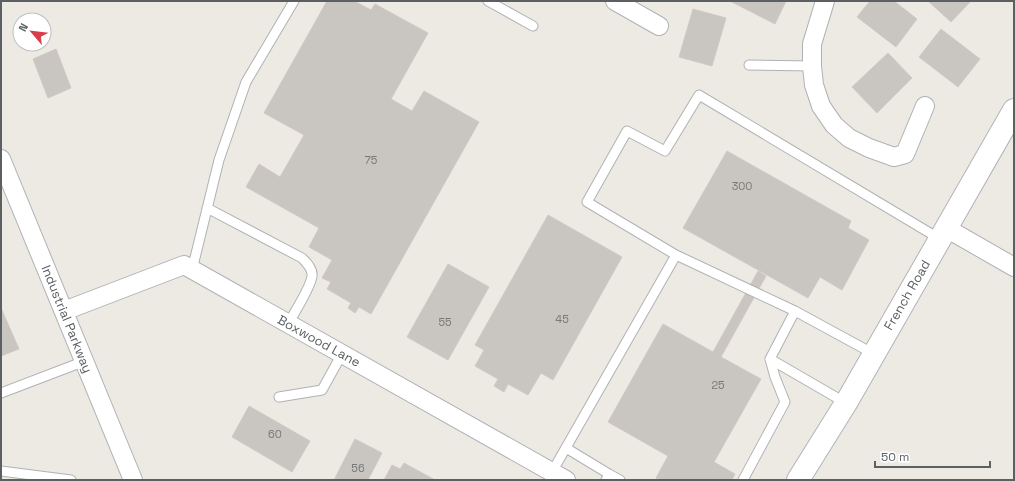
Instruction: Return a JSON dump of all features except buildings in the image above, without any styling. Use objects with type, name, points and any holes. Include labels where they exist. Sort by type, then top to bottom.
[{"type":"main road","name":"French Road","points":[[798,480],[846,403],[1014,110]]},
{"type":"street","points":[[615,1],[659,26]]},
{"type":"street","points":[[825,1],[812,44],[812,66],[814,85],[821,106],[834,125],[849,138],[875,151],[894,157],[905,154],[925,106]]},
{"type":"street","name":"Industrial Parkway","points":[[1,160],[134,480]]},
{"type":"street","points":[[943,234],[1014,267]]},
{"type":"street","name":"Boxwood Lane","points":[[64,311],[184,266],[559,476]]},
{"type":"lane","points":[[192,270],[219,160],[246,82],[294,1]]},
{"type":"lane","points":[[488,1],[533,26]]},
{"type":"lane","points":[[749,65],[812,66]]},
{"type":"lane","points":[[874,354],[795,311],[676,255],[587,202],[627,131],[665,151],[699,95],[943,234]]},
{"type":"lane","points":[[207,208],[302,258],[310,266],[312,275],[311,283],[288,324]]},
{"type":"lane","points":[[559,476],[566,448],[676,255]]},
{"type":"lane","points":[[743,480],[785,402],[775,377],[770,359],[795,311]]},
{"type":"lane","points":[[279,397],[322,390],[342,354]]},
{"type":"lane","points":[[770,359],[846,403]]},
{"type":"lane","points":[[1,393],[85,361]]},
{"type":"lane","points":[[566,448],[607,477],[620,480]]},
{"type":"lane","points":[[1,471],[71,480]]}]
